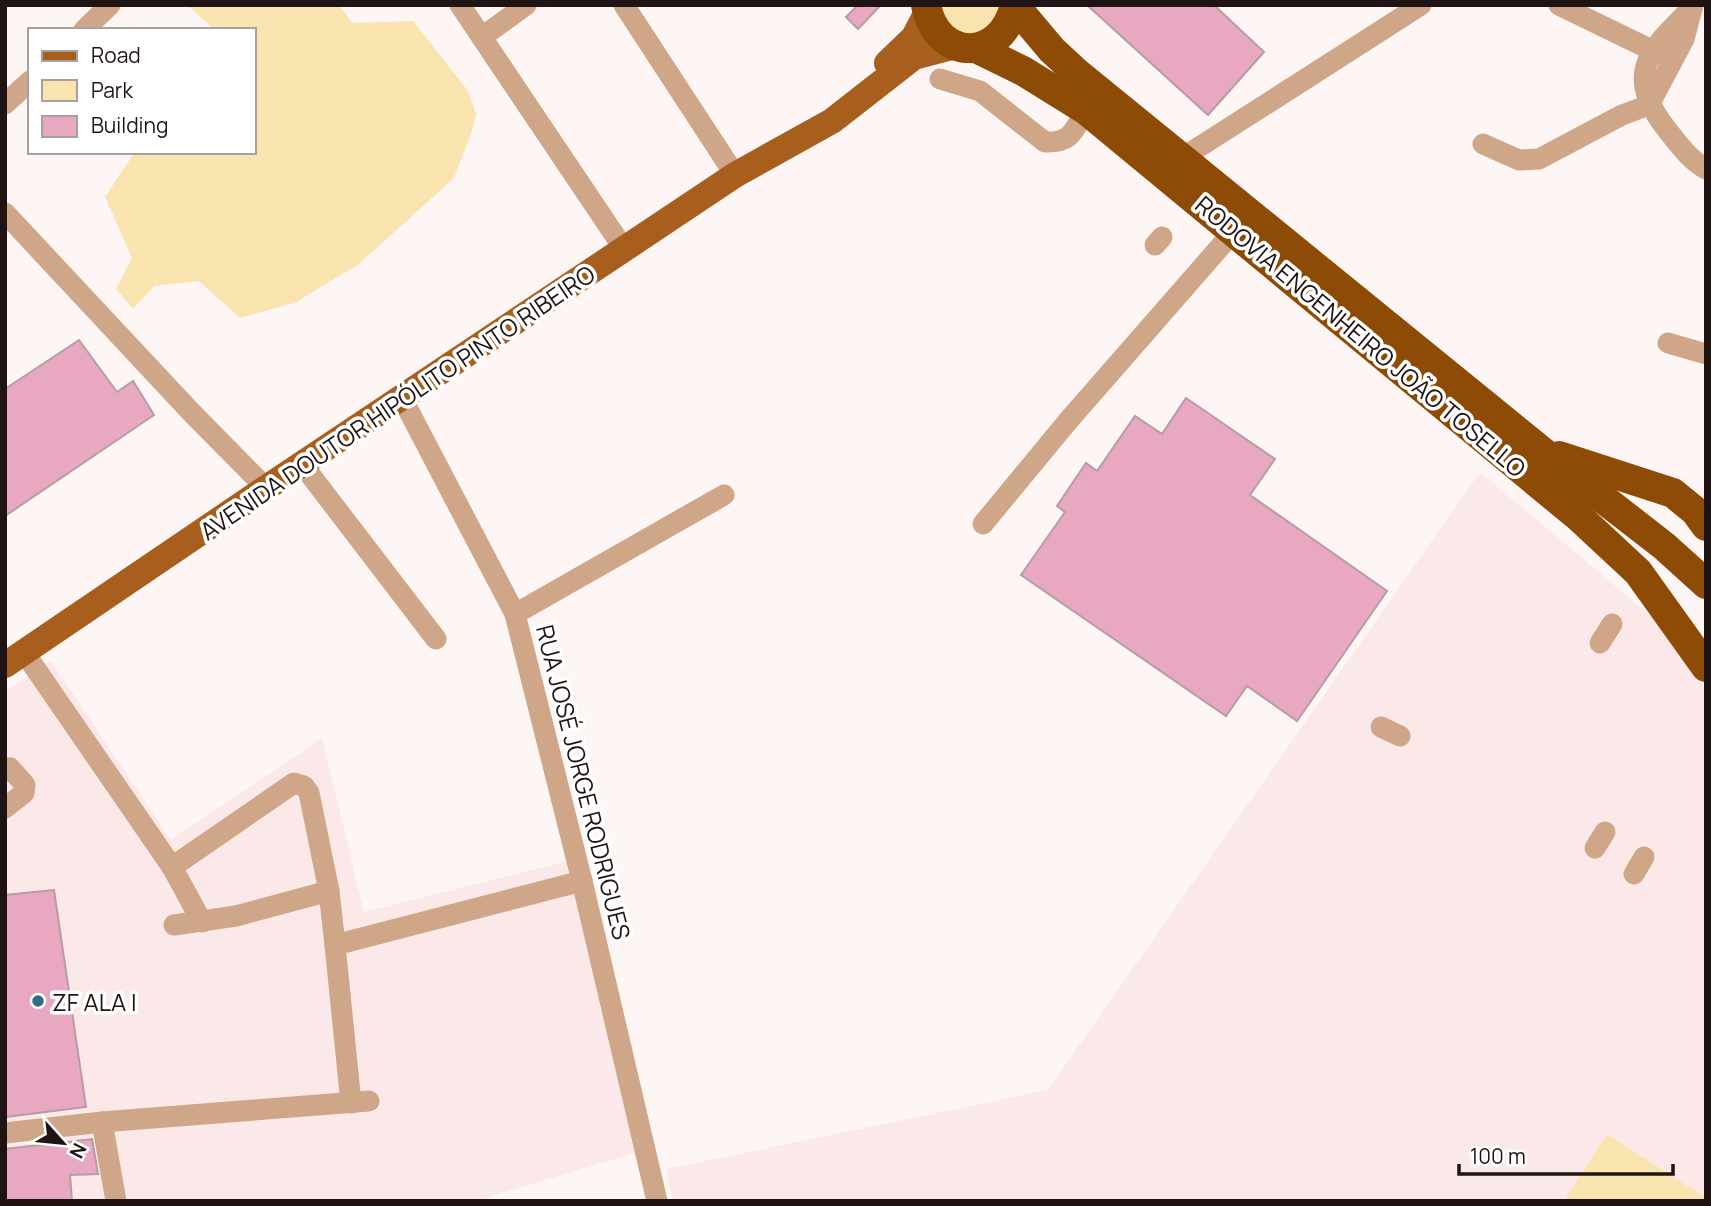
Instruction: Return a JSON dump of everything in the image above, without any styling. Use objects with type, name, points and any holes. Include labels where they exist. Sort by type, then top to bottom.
[{"type":"highway","name":"RODOVIA ENGENHEIRO JOÃO TOSELLO","points":[[1015,6],[1061,58],[1539,449],[1664,546],[1706,584]]},
{"type":"highway","points":[[967,47],[990,44],[1002,35],[1010,24],[1015,6]]},
{"type":"highway","name":"RODOVIA ENGENHEIRO JOÃO TOSELLO","points":[[926,9],[933,27],[967,47],[1023,71],[1086,110],[1610,544],[1638,572],[1706,667]]},
{"type":"highway","points":[[1539,449],[1673,493],[1695,511],[1706,526]]},
{"type":"highway","points":[[1636,526],[1655,506],[1673,493]]},
{"type":"main road","name":"AVENIDA DOUTOR HIPÓLITO PINTO RIBEIRO","points":[[791,142],[904,49],[919,30],[926,9]]},
{"type":"main road","name":"AVENIDA DOUTOR HIPÓLITO PINTO RIBEIRO","points":[[14,659],[735,175],[832,121],[914,57],[967,47]]},
{"type":"street","points":[[86,28],[110,5]]},
{"type":"street","points":[[460,5],[624,249]]},
{"type":"street","points":[[482,37],[526,5]]},
{"type":"street","points":[[624,5],[735,175]]},
{"type":"street","points":[[1182,158],[1421,5]]},
{"type":"street","points":[[1559,5],[1654,50],[1673,62]]},
{"type":"street","points":[[1693,6],[1664,35],[1654,50],[1643,78],[1649,105],[1692,161],[1706,169]]},
{"type":"street","points":[[1483,144],[1519,160],[1539,159],[1622,115],[1649,105],[1684,39],[1693,6]]},
{"type":"street","points":[[940,79],[980,91],[1045,142],[1059,143],[1069,137],[1086,110]]},
{"type":"street","points":[[5,104],[28,83]]},
{"type":"street","points":[[5,213],[266,488]]},
{"type":"street","points":[[983,524],[1068,421],[1234,231]]},
{"type":"street","points":[[1668,343],[1706,354]]},
{"type":"street","name":"RUA JOSÉ JORGE RODRIGUES","points":[[402,398],[515,614],[582,881],[657,1201]]},
{"type":"street","points":[[302,464],[436,639]]},
{"type":"street","points":[[1673,493],[1706,496]]},
{"type":"street","points":[[515,614],[724,495]]},
{"type":"street","points":[[1600,643],[1612,624]]},
{"type":"street","points":[[14,659],[172,867],[201,922]]},
{"type":"street","points":[[5,770],[10,768],[25,785],[24,793],[5,807]]},
{"type":"street","points":[[5,1133],[102,1122],[360,1102],[329,891],[309,793],[304,786],[294,783],[172,867]]},
{"type":"street","points":[[335,945],[582,881]]},
{"type":"street","points":[[174,925],[236,916],[329,891]]},
{"type":"street","points":[[102,1122],[116,1201]]},
{"type":"shaded area","points":[[1480,472],[1671,633],[1706,691],[1706,1201],[673,1201],[666,1169],[1048,1090]]},
{"type":"shaded area","points":[[51,661],[171,840],[322,738],[364,912],[569,861],[638,1152],[476,1201],[5,1201],[5,692]]},
{"type":"green space","points":[[187,5],[343,5],[341,7],[352,23],[413,21],[468,91],[476,114],[471,134],[454,178],[359,264],[296,302],[240,318],[199,281],[154,286],[133,309],[116,289],[132,258],[105,197],[134,154],[256,154],[256,28],[213,28]]},
{"type":"green space","points":[[936,5],[1005,5],[980,37],[951,32]]},
{"type":"green space","points":[[1607,1134],[1706,1198],[1706,1201],[1564,1201]]},
{"type":"building","points":[[858,5],[881,5],[858,29],[846,17]]},
{"type":"building","points":[[1087,5],[1214,5],[1264,52],[1208,115]]},
{"type":"building","points":[[79,340],[117,392],[133,381],[154,415],[5,516],[5,389]]},
{"type":"building","points":[[1186,398],[1275,459],[1250,495],[1387,591],[1297,721],[1247,686],[1226,716],[1021,575],[1065,512],[1057,506],[1086,463],[1097,471],[1135,416],[1162,434]]},
{"type":"building","name":"ZF ALA I","points":[[54,890],[86,1107],[5,1117],[5,895]]},
{"type":"building","points":[[92,1139],[98,1174],[70,1175],[72,1201],[5,1201],[5,1149]]},
{"type":"place","name":"ZF ALA I","points":[[38,1001]]}]
